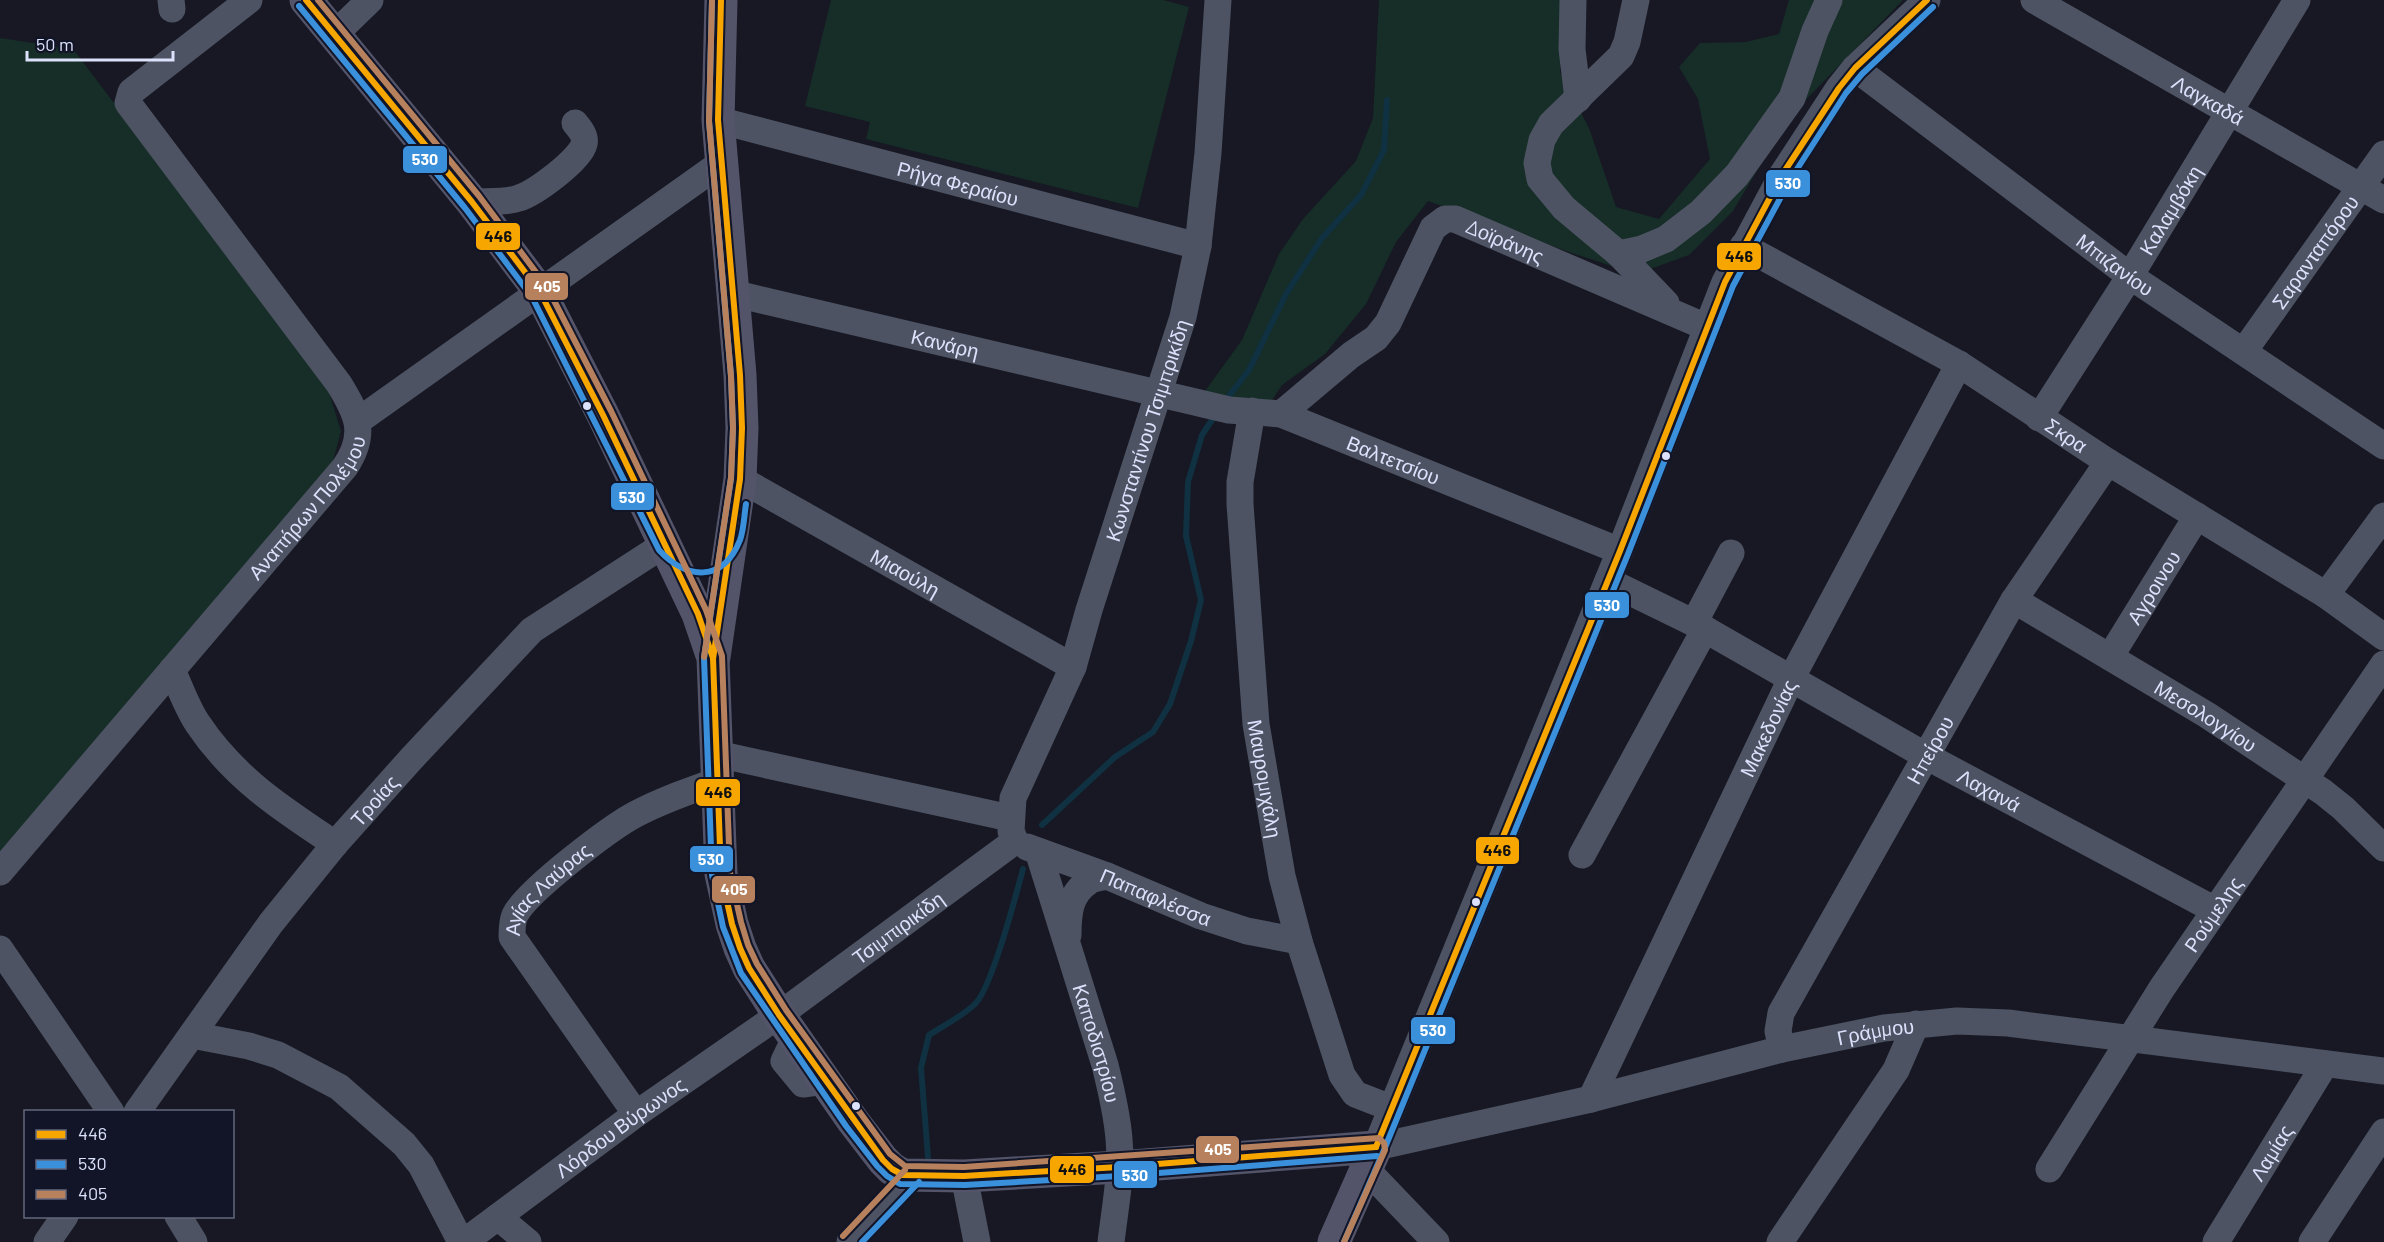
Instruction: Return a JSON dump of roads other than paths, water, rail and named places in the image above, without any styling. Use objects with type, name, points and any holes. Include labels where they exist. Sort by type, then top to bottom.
[{"type":"main road","points":[[306,0],[472,202],[540,292],[665,544],[698,614],[713,658]]},
{"type":"main road","points":[[721,0],[718,120],[740,375],[740,479],[713,658],[721,873],[732,924],[749,968],[825,1081],[882,1160],[896,1172],[912,1176],[964,1176],[1316,1152],[1366,1171]]},
{"type":"main road","points":[[665,544],[682,560],[695,564],[710,562],[722,553],[732,536]]},
{"type":"main road","points":[[1316,1152],[1331,1158],[1343,1168],[1366,1171]]},
{"type":"main road","points":[[1334,1242],[1366,1171]]},
{"type":"street","points":[[249,0],[131,92],[128,99],[129,106],[339,384],[358,421]]},
{"type":"street","points":[[335,34],[370,0]]},
{"type":"street","name":"Κωνσταντίνου Τσιμπρικίδη","points":[[1021,837],[1012,798],[1073,667],[1089,609],[1183,317],[1198,246],[1208,153],[1218,0]]},
{"type":"street","points":[[1573,0],[1572,49],[1578,99]]},
{"type":"street","points":[[1636,0],[1621,56],[1551,124],[1542,140],[1537,163],[1540,179],[1564,208],[1619,254],[1658,296],[1681,315]]},
{"type":"street","points":[[1619,254],[1642,249],[1666,239],[1701,212],[1737,174],[1792,98],[1815,31],[1829,0]]},
{"type":"street","points":[[1436,1242],[1366,1171],[1608,581],[1706,327],[1743,246],[1782,175],[1839,88],[1855,68],[1927,0]]},
{"type":"street","name":"Λαγκαδά","points":[[2034,0],[2373,193]]},
{"type":"street","name":"Καλαμβόκη","points":[[2039,418],[2130,276],[2297,0]]},
{"type":"street","name":"Μπιζανίου","points":[[1855,68],[2130,276],[2384,446]]},
{"type":"street","name":"Ρήγα Φεραίου","points":[[718,120],[1198,246]]},
{"type":"street","points":[[472,202],[517,199],[536,190],[575,158],[583,146],[584,138],[575,123]]},
{"type":"street","name":"Σαρανταπόρου","points":[[2244,351],[2373,193],[2384,154]]},
{"type":"street","name":"Αναπήρων Πολέμου","points":[[0,872],[345,467],[356,447],[358,421],[721,162]]},
{"type":"street","name":"Δοϊράνης","points":[[1281,414],[1351,355],[1377,338],[1395,309],[1433,228],[1445,219],[1455,219],[1706,327]]},
{"type":"street","name":"Σκρα","points":[[1743,246],[1959,364],[2108,462],[2326,595],[2384,637]]},
{"type":"street","name":"Κανάρη","points":[[732,293],[1159,393]]},
{"type":"street","name":"Μακεδονίας","points":[[1591,1099],[1791,678],[1959,364]]},
{"type":"street","name":"Βαλτετσίου","points":[[1159,393],[1241,410],[1281,414],[1620,551]]},
{"type":"street","name":"Μαυρομιχάλη","points":[[1241,410],[1240,504],[1256,724],[1282,876],[1299,941],[1342,1076],[1347,1086],[1355,1094],[1391,1108]]},
{"type":"street","name":"Ηπείρου","points":[[1782,1049],[1778,1031],[1781,1013],[2014,600],[2108,462]]},
{"type":"street","name":"Μιαούλη","points":[[740,479],[1073,667]]},
{"type":"street","name":"Αγροινου","points":[[2110,657],[2197,516]]},
{"type":"street","points":[[2326,595],[2384,516]]},
{"type":"street","name":"Τροίας","points":[[138,1110],[271,923],[335,844],[412,758],[532,630],[665,544]]},
{"type":"street","points":[[1582,855],[1700,626],[1731,553]]},
{"type":"street","name":"Λαχανά","points":[[1608,581],[1700,626],[1926,756],[2215,910]]},
{"type":"street","name":"Μεσολογγίου","points":[[2014,600],[2207,715],[2343,808],[2384,848]]},
{"type":"street","name":"Ρούμελης","points":[[2049,1168],[2129,1038],[2384,664]]},
{"type":"street","points":[[172,670],[197,722],[243,778],[335,844]]},
{"type":"street","name":"Παπαφλέσσα","points":[[717,768],[1021,837],[1201,916],[1247,931],[1299,941]]},
{"type":"street","name":"Αγίας Λαύρας","points":[[636,1114],[512,937],[515,915],[523,903],[554,875],[608,832],[717,768]]},
{"type":"street","name":"Καποδιστρίου","points":[[1021,837],[1068,949],[1114,1099],[1119,1139],[1119,1167],[1111,1242]]},
{"type":"street","name":"Τσιμπιρικίδη","points":[[787,1027],[1021,837]]},
{"type":"street","points":[[1068,949],[1068,915],[1076,895],[1088,881],[1107,876]]},
{"type":"street","points":[[0,949],[110,1110]]},
{"type":"street","name":"Γράμμου","points":[[1366,1171],[1591,1099],[1782,1049],[1884,1028],[1916,1024],[1957,1021],[2008,1023],[2384,1071]]},
{"type":"street","points":[[1780,1242],[1896,1070],[1916,1024]]},
{"type":"street","name":"Λόρδου Βύρωνος","points":[[463,1242],[636,1114],[787,1027]]},
{"type":"street","points":[[192,1035],[249,1046],[278,1055],[339,1087],[390,1131],[415,1158],[435,1189],[463,1242]]},
{"type":"street","name":"Λαμίας","points":[[2216,1242],[2325,1064]]},
{"type":"street","points":[[2312,1242],[2384,1132]]},
{"type":"street","points":[[850,1242],[912,1176]]},
{"type":"street","points":[[964,1176],[977,1242]]},
{"type":"street","points":[[498,1217],[528,1242]]},
{"type":"street","points":[[47,1242],[64,1218]]},
{"type":"street","points":[[179,1218],[194,1242]]},
{"type":"waterway","points":[[1225,401],[1249,370],[1286,294],[1322,238],[1361,195],[1384,150],[1387,100]]},
{"type":"waterway","points":[[1042,825],[1115,757],[1153,732],[1170,704],[1191,641],[1201,600],[1186,536],[1188,482],[1202,435],[1216,414]]},
{"type":"waterway","points":[[928,1157],[921,1068],[929,1035],[965,1012],[982,995],[1003,940],[1023,869]]}]
